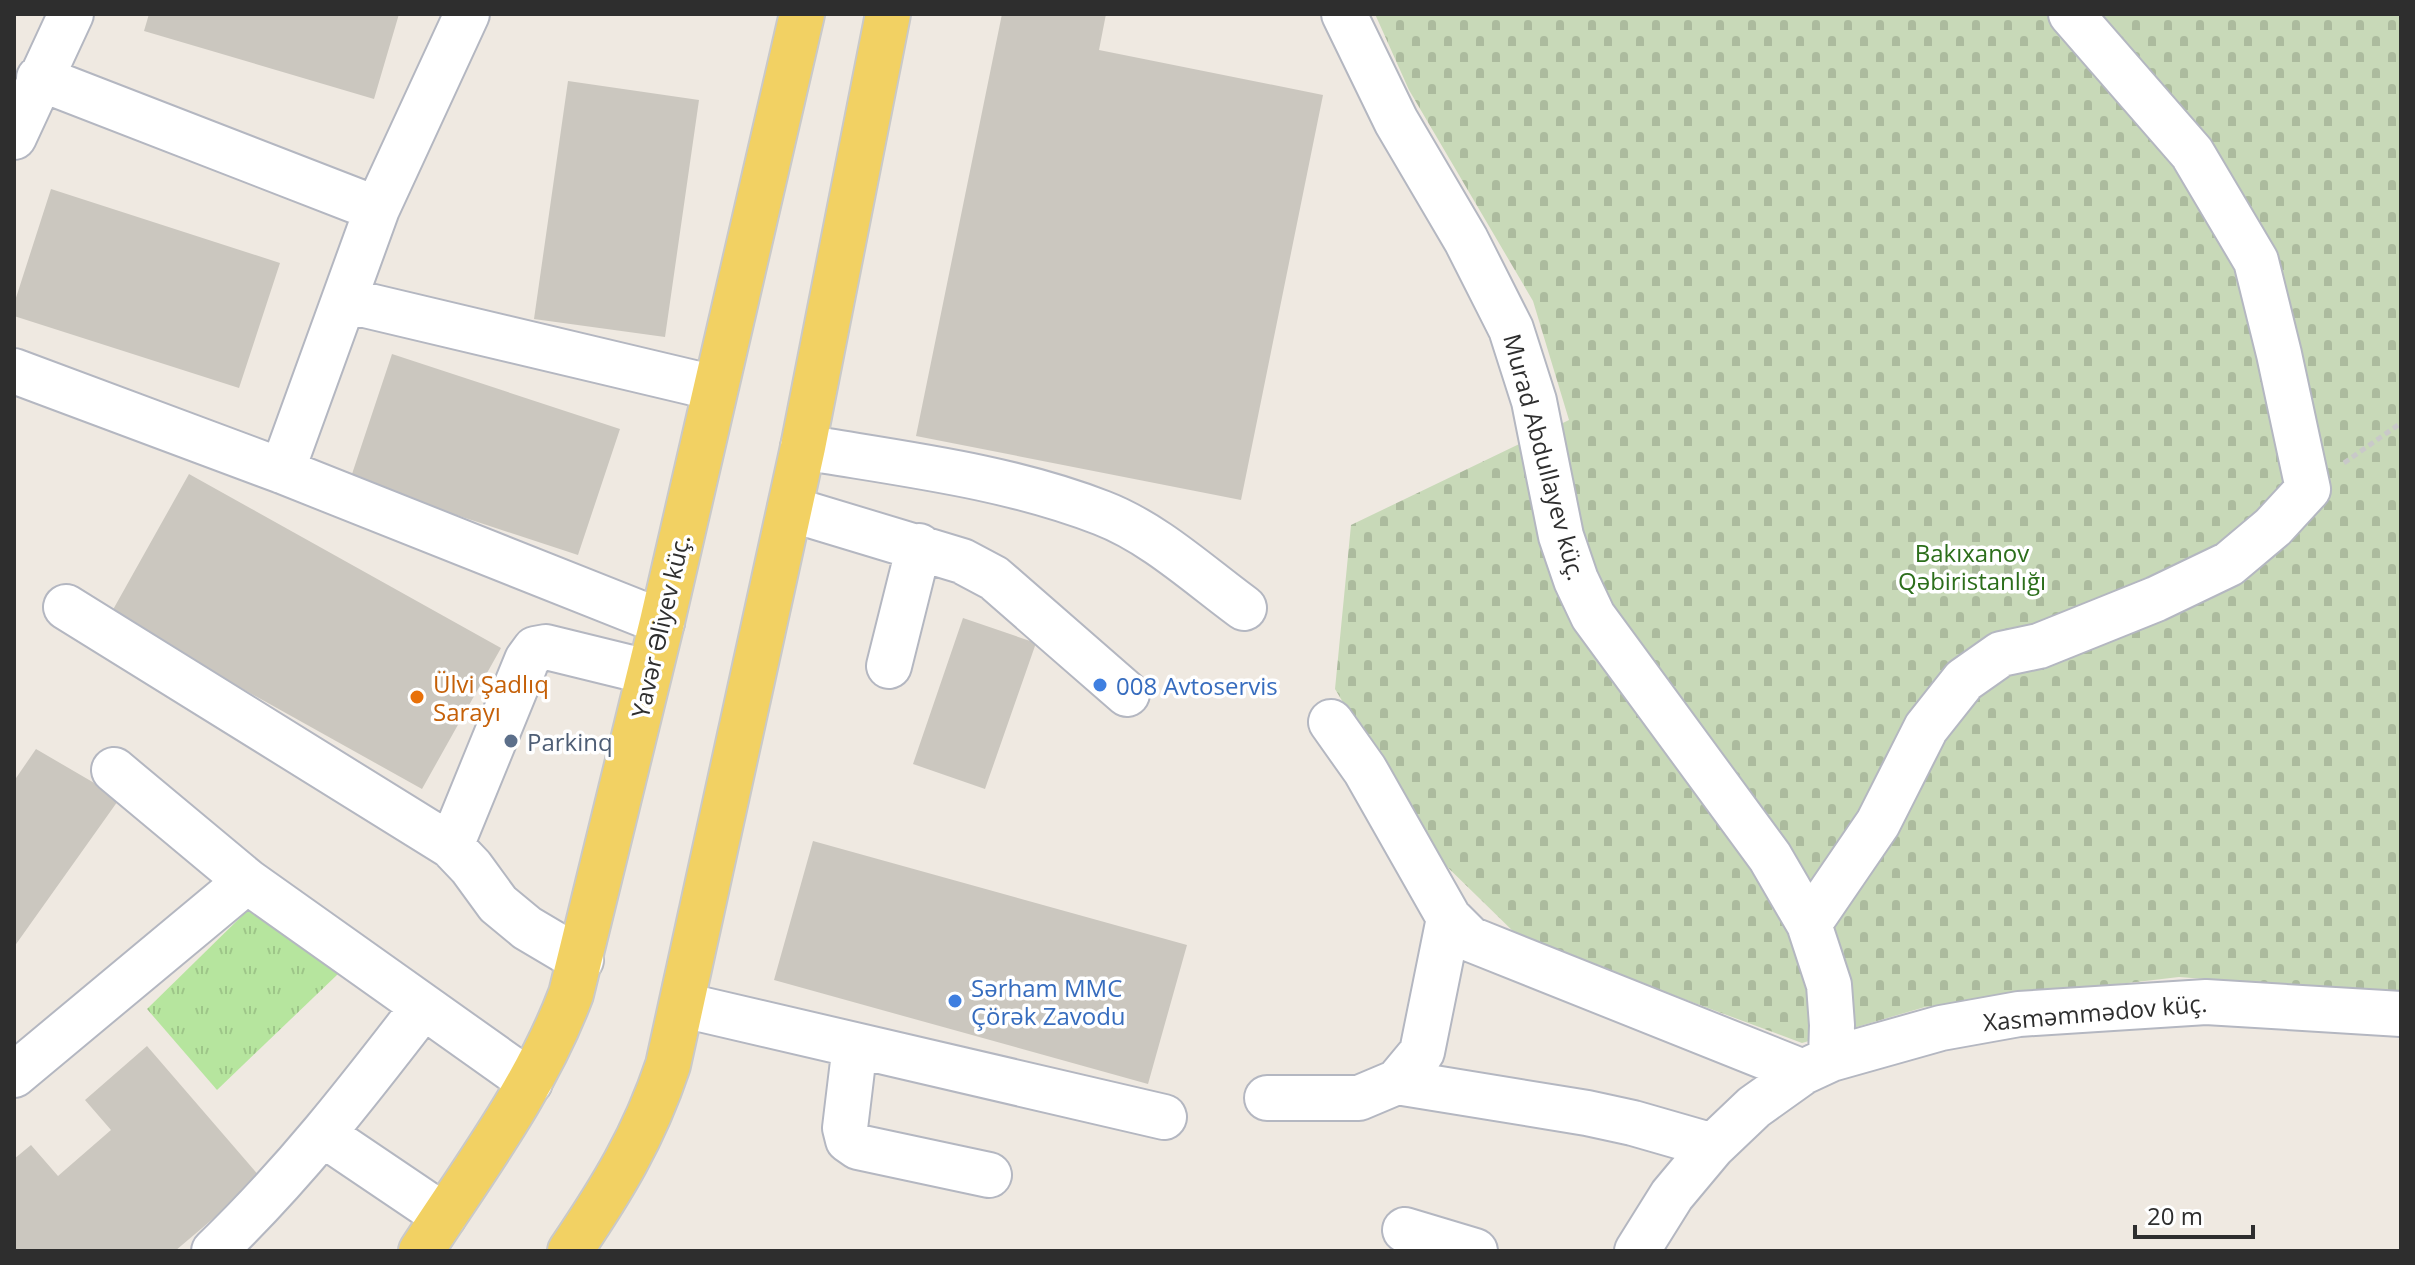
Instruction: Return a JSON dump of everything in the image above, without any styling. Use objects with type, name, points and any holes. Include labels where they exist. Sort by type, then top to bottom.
[{"type":"main road","name":"Yavər Əliyev küç.","points":[[433,1233],[530,1082],[559,1026],[581,960],[802,14]]},
{"type":"main road","points":[[570,1251],[626,1165],[653,1109],[668,1065],[803,447],[888,14]]},
{"type":"street","points":[[14,137],[71,14]]},
{"type":"street","points":[[282,471],[377,209],[467,14]]},
{"type":"street","name":"Murad Abdullayev küç.","points":[[1344,14],[1396,121],[1466,240],[1511,329],[1534,401],[1561,536],[1576,580],[1593,616],[1770,857],[1809,924],[1829,985],[1832,1025],[1817,1066]]},
{"type":"street","points":[[1809,924],[1878,823],[1926,728],[1964,680],[2001,654],[2039,646],[2156,599],[2229,564],[2273,527],[2308,489],[2256,261],[2192,153],[2071,14]]},
{"type":"street","points":[[39,78],[377,209]]},
{"type":"street","points":[[344,300],[715,388]]},
{"type":"street","points":[[14,371],[282,471],[662,622]]},
{"type":"street","points":[[803,447],[1019,487],[1103,513],[1155,542],[1244,608]]},
{"type":"street","points":[[790,509],[919,546],[962,561],[994,578],[1127,694]]},
{"type":"street","points":[[889,666],[919,546]]},
{"type":"street","points":[[66,607],[451,846],[498,904],[527,928],[581,960]]},
{"type":"street","points":[[451,846],[527,660],[535,649],[546,647],[648,672]]},
{"type":"street","points":[[1331,722],[1365,770],[1449,918],[1470,939],[1817,1066]]},
{"type":"street","points":[[114,770],[247,881],[530,1082]]},
{"type":"street","points":[[14,1075],[247,881]]},
{"type":"street","points":[[1267,1098],[1359,1098],[1397,1082],[1422,1052],[1449,918]]},
{"type":"street","name":"Xasməmmədov küç.","points":[[1637,1251],[1672,1195],[1713,1146],[1754,1107],[1817,1066],[1941,1028],[2019,1014],[2206,1002],[2401,1014]]},
{"type":"street","points":[[683,1005],[1164,1117]]},
{"type":"street","points":[[214,1251],[253,1214],[324,1135],[423,1007]]},
{"type":"street","points":[[855,1045],[845,1128],[848,1140],[858,1147],[989,1175]]},
{"type":"street","points":[[1397,1082],[1587,1113],[1713,1146]]},
{"type":"street","points":[[324,1135],[433,1233]]},
{"type":"street","points":[[1405,1230],[1475,1251]]},
{"type":"path","points":[[2308,489],[2401,423]]},
{"type":"green space","name":"Bakıxanov Qəbiristanlığı","points":[[1375,14],[2401,14],[2401,994],[2179,977],[1925,1007],[1802,1043],[1520,938],[1434,854],[1335,689],[1351,525],[1569,420],[1533,301],[1409,90]]},
{"type":"green space","points":[[249,909],[338,974],[217,1090],[147,1009]]},
{"type":"building","points":[[149,14],[399,14],[374,99],[144,31]]},
{"type":"building","points":[[1002,14],[1106,14],[1099,50],[1323,95],[1241,500],[916,436]]},
{"type":"building","points":[[568,81],[699,100],[665,337],[534,319]]},
{"type":"building","points":[[51,189],[280,263],[239,388],[14,316],[14,304]]},
{"type":"building","points":[[392,354],[620,429],[578,555],[350,480]]},
{"type":"building","points":[[189,474],[501,648],[422,789],[110,615]]},
{"type":"building","points":[[963,618],[1036,643],[985,789],[913,764]]},
{"type":"building","points":[[36,749],[120,798],[14,947],[14,781]]},
{"type":"building","points":[[813,841],[1187,945],[1148,1084],[774,980]]},
{"type":"building","points":[[147,1046],[261,1178],[175,1251],[14,1251],[14,1159],[31,1145],[58,1176],[111,1130],[85,1100]]},
{"type":"place","name":"008 Avtoservis","points":[[1100,685]]},
{"type":"place","name":"Ülvi Şadlıq Sarayı","points":[[417,697]]},
{"type":"place","name":"Parkinq","points":[[511,741]]},
{"type":"place","name":"Sərham MMC Çörək Zavodu","points":[[955,1001]]}]
